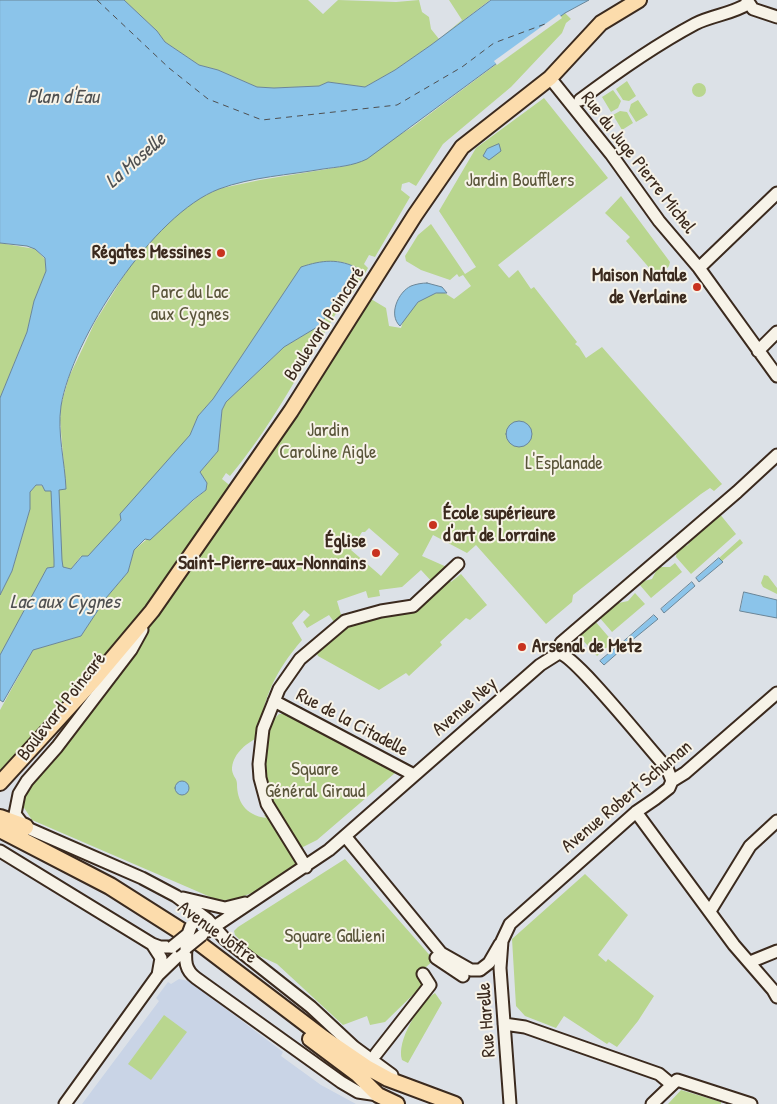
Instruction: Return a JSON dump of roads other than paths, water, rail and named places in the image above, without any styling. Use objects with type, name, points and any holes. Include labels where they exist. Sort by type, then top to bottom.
[{"type":"highway","points":[[0,818],[25,827]]},
{"type":"highway","name":"Avenue Joffre","points":[[0,829],[110,886],[183,943]]},
{"type":"highway","name":"Avenue Joffre","points":[[0,835],[104,891],[183,943]]},
{"type":"main road","name":"Boulevard Poincaré","points":[[0,783],[94,680],[152,610],[291,411],[415,215],[462,147],[550,78],[601,23],[639,0]]},
{"type":"main road","name":"Avenue Joffre","points":[[183,943],[388,1080],[455,1104]]},
{"type":"main road","name":"Avenue Joffre","points":[[183,943],[358,1075],[378,1095],[396,1104]]},
{"type":"main road","points":[[396,1104],[402,1084]]},
{"type":"street","points":[[580,100],[643,54],[670,37],[708,18],[743,8],[748,2],[759,12],[777,17]]},
{"type":"street","name":"Rue du Juge Pierre Michel","points":[[550,78],[611,154],[659,221],[699,268],[777,376]]},
{"type":"street","points":[[699,268],[777,193]]},
{"type":"street","points":[[758,351],[777,332]]},
{"type":"street","name":"Avenue Ney","points":[[65,1104],[183,943],[214,927],[306,867],[345,836],[540,665],[559,653],[561,643],[737,492],[777,455]]},
{"type":"street","name":"Rue de la Citadelle","points":[[306,867],[266,804],[260,778],[259,764],[263,729],[274,701],[287,676],[300,659],[346,621],[380,611],[413,606],[458,564]]},
{"type":"street","name":"Boulevard Poincaré","points":[[25,827],[15,814],[19,794],[130,650],[152,610]]},
{"type":"street","points":[[559,653],[568,656],[590,680],[667,768],[672,781]]},
{"type":"street","name":"Avenue Robert Schuman","points":[[345,836],[440,953],[471,970],[480,970],[489,963],[516,918],[636,812],[664,792],[672,781],[685,773],[777,693]]},
{"type":"street","name":"Rue de la Citadelle","points":[[274,701],[414,775]]},
{"type":"street","points":[[636,812],[734,945],[776,992]]},
{"type":"street","points":[[708,909],[750,846],[777,820]]},
{"type":"street","name":"Avenue Joffre","points":[[25,827],[181,899],[225,939],[311,1007],[354,1047],[402,1084]]},
{"type":"street","name":"Avenue Joffre","points":[[0,850],[152,944],[183,943],[190,973],[341,1082],[358,1092],[378,1095]]},
{"type":"street","points":[[181,899],[225,908],[263,895]]},
{"type":"street","points":[[181,899],[191,917],[183,943]]},
{"type":"street","name":"Rue Harelle","points":[[503,937],[500,968],[510,1104]]},
{"type":"street","points":[[152,944],[161,958],[158,975]]},
{"type":"street","points":[[750,962],[777,951]]},
{"type":"street","points":[[376,1054],[430,985],[422,974],[442,961],[463,976]]},
{"type":"street","points":[[504,1024],[525,1027],[659,1074],[671,1084]]},
{"type":"street","points":[[652,1104],[677,1080],[751,1104]]},
{"type":"water","points":[[0,0],[124,0],[157,31],[165,42],[199,65],[218,70],[257,87],[274,88],[319,86],[328,82],[365,87],[395,70],[491,0],[589,0],[565,13],[367,159],[345,166],[257,179],[219,189],[194,203],[168,224],[143,251],[119,282],[98,314],[68,378],[61,406],[61,437],[66,489],[59,490],[62,560],[63,567],[71,569],[82,556],[88,556],[121,520],[120,514],[190,435],[198,416],[213,399],[301,267],[330,261],[352,265],[359,269],[352,287],[336,302],[319,326],[284,347],[226,402],[222,410],[218,451],[200,472],[207,483],[206,490],[150,540],[145,539],[134,550],[128,572],[106,598],[81,636],[33,650],[3,702],[0,700],[0,655],[47,568],[54,567],[54,560],[51,491],[45,491],[42,485],[36,485],[30,492],[30,509],[12,571],[0,595],[0,398],[27,332],[34,301],[46,271],[45,258],[35,249],[27,246],[0,243]]},
{"type":"water","points":[[499,144],[501,151],[489,160],[483,156],[487,149]]},
{"type":"water","points":[[427,283],[442,287],[447,293],[436,293],[418,302],[400,326],[396,321],[395,310],[402,293],[411,286]]},
{"type":"water","points":[[519,421],[528,425],[532,434],[528,443],[519,447],[510,443],[506,434],[510,425]]},
{"type":"water","points":[[719,558],[723,562],[699,582],[696,578]]},
{"type":"water","points":[[692,582],[695,586],[664,613],[661,609]]},
{"type":"water","points":[[744,592],[777,600],[777,618],[740,611]]},
{"type":"water","points":[[654,615],[658,619],[625,646],[622,643]]},
{"type":"water","points":[[618,646],[621,650],[604,665],[600,661]]},
{"type":"water","points":[[182,781],[187,783],[189,788],[187,793],[182,795],[177,793],[175,788],[177,783]]},
{"type":"place","name":"Régates Messines","points":[[221,253]]},
{"type":"place","name":"Maison Natale de Verlaine","points":[[697,287]]},
{"type":"place","name":"École supérieure d'art de Lorraine","points":[[433,525]]},
{"type":"place","name":"Église Saint-Pierre-aux-Nonnains","points":[[376,553]]},
{"type":"place","name":"Arsenal de Metz","points":[[522,647]]},
{"type":"water label","name":"Plan d'Eau","points":[[63,98]]},
{"type":"water label","name":"La Moselle","points":[[136,161]]},
{"type":"water label","name":"Lac aux Cygnes","points":[[65,603]]},
{"type":"park label","name":"Jardin Boufflers","points":[[520,181]]},
{"type":"park label","name":"Parc du Lac aux Cygnes","points":[[190,304]]},
{"type":"park label","name":"Jardin Caroline Aigle","points":[[328,442]]},
{"type":"park label","name":"L'Esplanade","points":[[564,464]]},
{"type":"park label","name":"Square Général Giraud","points":[[315,781]]},
{"type":"park label","name":"Square Gallieni","points":[[335,937]]}]
